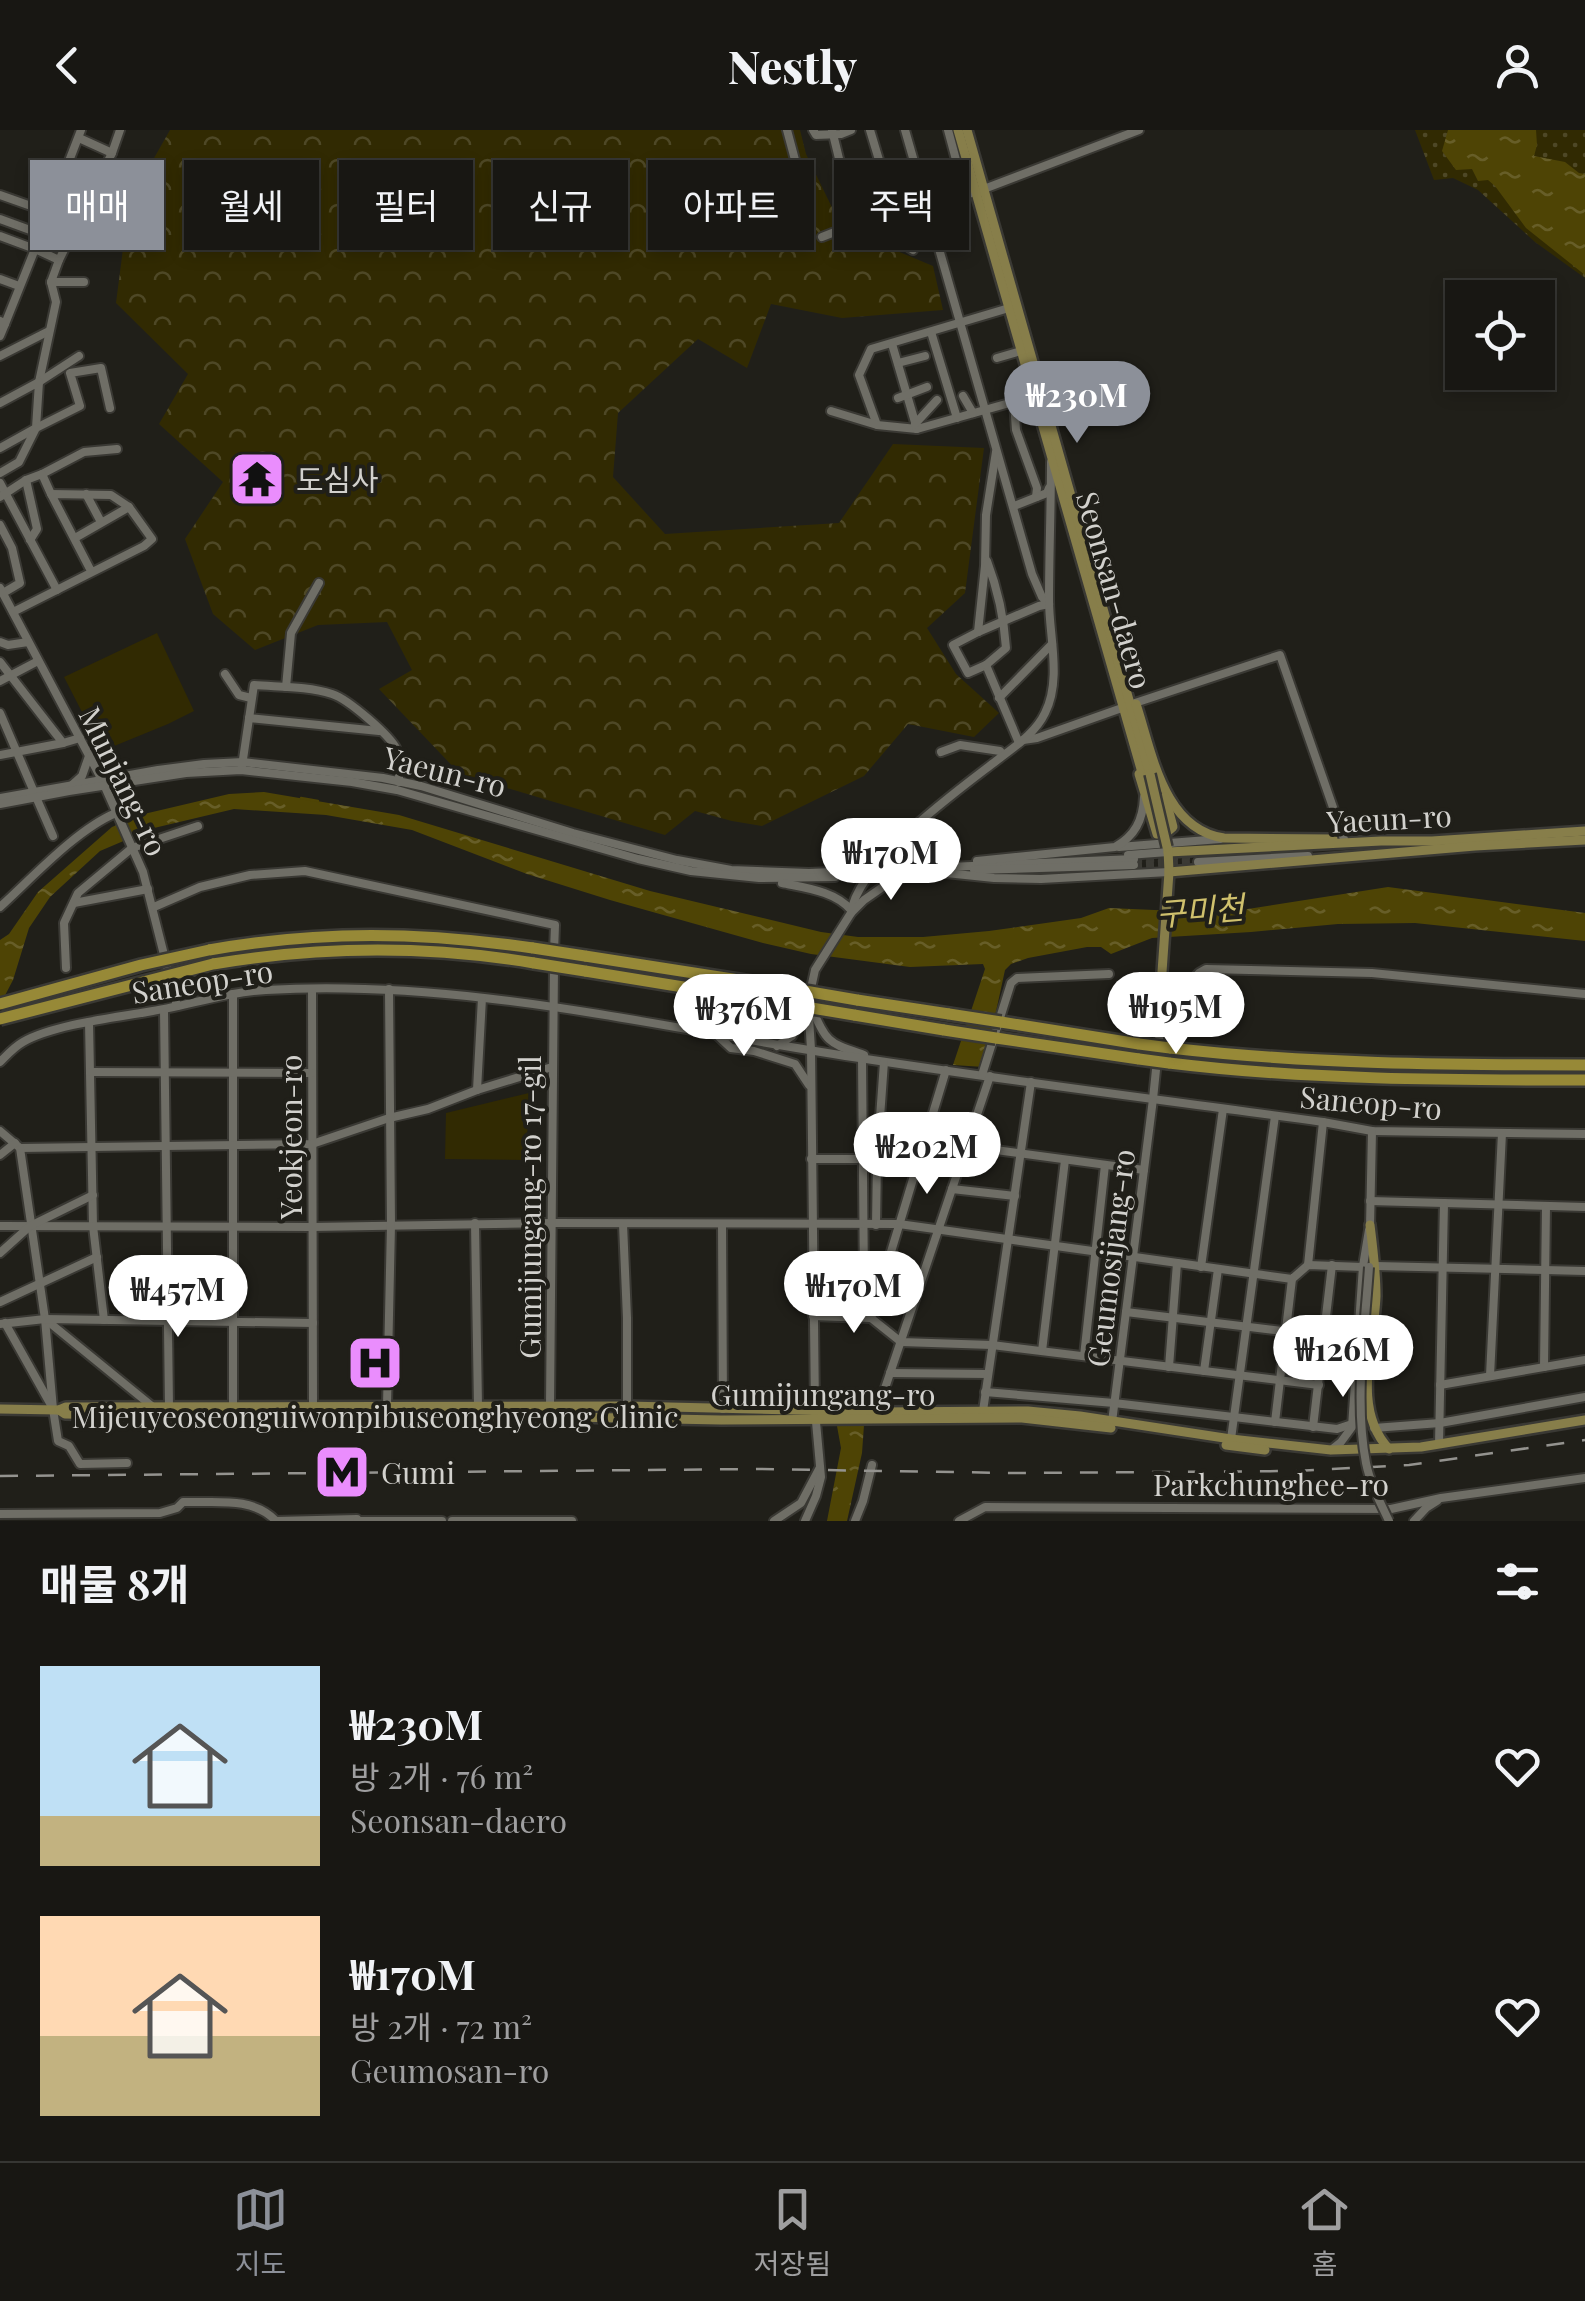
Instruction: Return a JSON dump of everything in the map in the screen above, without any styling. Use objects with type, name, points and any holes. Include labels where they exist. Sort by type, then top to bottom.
[{"type":"highway","points":[[0,1004],[210,950],[304,937],[383,934],[459,938],[534,948],[1222,1054],[1330,1061],[1585,1066]]},
{"type":"highway","points":[[0,1018],[212,964],[297,952],[372,949],[534,963],[1169,1063],[1405,1080],[1585,1080]]},
{"type":"main road","name":"Seonsan-daero","points":[[958,130],[980,190],[1113,672],[1149,771]]},
{"type":"main road","name":"Seonsan-daero","points":[[967,130],[1009,308],[1038,395],[1051,458],[1113,645],[1149,771]]},
{"type":"main road","points":[[1113,645],[1136,703],[1168,849],[1162,972]]},
{"type":"main road","points":[[1113,672],[1119,709],[1144,797],[1156,834],[1161,834],[1172,829],[1149,771]]},
{"type":"main road","points":[[1149,771],[1184,818],[1203,832],[1224,838],[1432,841]]},
{"type":"main road","name":"Yaeun-ro","points":[[1432,841],[1585,831]]},
{"type":"main road","name":"Yaeun-ro","points":[[1194,860],[1585,840]]},
{"type":"main road","points":[[1169,872],[1194,860],[1380,841]]},
{"type":"main road","points":[[1168,849],[1194,860]]},
{"type":"main road","points":[[1370,1225],[1369,1267],[1376,1298],[1368,1391],[1372,1423],[1389,1449]]},
{"type":"main road","name":"Gumijungang-ro","points":[[0,1410],[66,1406],[627,1406],[815,1415],[1045,1419],[1320,1455],[1446,1448],[1585,1422]]},
{"type":"main road","name":"Gumijungang-ro","points":[[56,1409],[65,1414],[156,1416],[416,1414],[721,1420],[877,1412],[1028,1411],[1230,1440],[1365,1452],[1585,1422]]},
{"type":"main road","points":[[1365,1452],[1363,1434],[1372,1423]]},
{"type":"street","points":[[0,473],[19,462],[36,428],[40,382],[56,302],[51,282],[120,130]]},
{"type":"street","points":[[786,130],[795,160]]},
{"type":"street","points":[[813,130],[816,135],[846,131]]},
{"type":"street","points":[[870,130],[880,160]]},
{"type":"street","points":[[905,130],[914,160]]},
{"type":"street","points":[[948,130],[956,160]]},
{"type":"street","points":[[969,193],[1139,130]]},
{"type":"street","points":[[833,132],[840,160]]},
{"type":"street","points":[[69,160],[80,134],[112,153]]},
{"type":"street","points":[[0,195],[30,206]]},
{"type":"street","points":[[0,219],[30,230]]},
{"type":"street","points":[[822,237],[834,232]]},
{"type":"street","points":[[0,236],[30,247]]},
{"type":"street","points":[[0,336],[35,250]]},
{"type":"street","points":[[37,250],[59,260]]},
{"type":"street","points":[[940,250],[1032,574],[1049,604]]},
{"type":"street","points":[[0,279],[19,286]]},
{"type":"street","points":[[51,282],[84,282]]},
{"type":"street","points":[[877,424],[859,374],[872,349],[1009,308]]},
{"type":"street","points":[[0,356],[49,331]]},
{"type":"street","points":[[931,332],[958,418]]},
{"type":"street","points":[[892,344],[903,396],[916,426]]},
{"type":"street","points":[[997,358],[1021,351]]},
{"type":"street","points":[[0,403],[69,368],[79,356]]},
{"type":"street","points":[[898,363],[925,356]]},
{"type":"street","points":[[69,368],[101,368],[110,408]]},
{"type":"street","points":[[0,448],[80,406],[69,368]]},
{"type":"street","points":[[903,396],[927,387]]},
{"type":"street","points":[[831,411],[877,424],[916,426],[1038,395]]},
{"type":"street","points":[[962,396],[973,414]]},
{"type":"street","points":[[916,426],[937,400]]},
{"type":"street","points":[[1014,402],[1016,430],[1037,488],[1036,497]]},
{"type":"street","points":[[978,632],[986,516],[997,447]]},
{"type":"street","points":[[3,496],[26,480],[84,452],[117,448]]},
{"type":"street","points":[[777,1046],[792,1036],[808,1002],[815,970],[872,872],[926,815],[1021,742],[1048,708],[1052,692],[1051,458]]},
{"type":"street","points":[[42,474],[91,571]]},
{"type":"street","points":[[26,480],[37,529],[30,540]]},
{"type":"street","points":[[0,484],[56,590]]},
{"type":"street","points":[[1014,506],[1047,493],[1051,484]]},
{"type":"street","points":[[13,612],[152,539],[128,507],[111,495],[51,494]]},
{"type":"street","points":[[86,494],[100,522]]},
{"type":"street","points":[[1052,506],[1066,496]]},
{"type":"street","points":[[75,538],[128,507]]},
{"type":"street","points":[[0,525],[12,548],[20,583],[1,590]]},
{"type":"street","points":[[984,552],[996,584],[1004,621],[1006,648],[986,665],[968,673],[953,645],[978,632],[1004,621],[1039,606],[1049,604]]},
{"type":"street","points":[[286,688],[291,633],[319,583]]},
{"type":"street","name":"Munjang-ro","points":[[1,590],[103,782],[132,848],[154,907],[177,1006]]},
{"type":"street","points":[[0,642],[28,642]]},
{"type":"street","points":[[999,698],[1052,644]]},
{"type":"street","points":[[1136,703],[1280,654],[1344,839]]},
{"type":"street","points":[[0,681],[38,661]]},
{"type":"street","points":[[0,662],[62,744]]},
{"type":"street","points":[[986,665],[1021,742]]},
{"type":"street","points":[[225,674],[238,695],[251,698]]},
{"type":"street","points":[[242,766],[254,685],[286,688],[332,694],[345,700],[396,748],[399,782]]},
{"type":"street","points":[[1021,742],[1119,709]]},
{"type":"street","points":[[0,713],[3,729],[18,752],[53,836]]},
{"type":"street","points":[[249,718],[381,732]]},
{"type":"street","points":[[0,755],[80,738]]},
{"type":"street","points":[[941,752],[960,745],[1000,751],[1003,755]]},
{"type":"street","points":[[72,785],[82,776],[89,756]]},
{"type":"street","name":"Yaeun-ro","points":[[242,766],[397,790],[638,859],[759,878],[1134,866]]},
{"type":"street","name":"Yaeun-ro","points":[[35,795],[72,785],[242,766],[421,786],[574,832],[731,870],[872,872]]},
{"type":"street","name":"Yaeun-ro","points":[[0,801],[103,782]]},
{"type":"street","points":[[1106,848],[1125,841],[1133,833],[1141,820],[1144,797]]},
{"type":"street","points":[[0,907],[66,848],[116,812]]},
{"type":"street","points":[[66,968],[64,923],[78,893],[132,848],[198,826]]},
{"type":"street","points":[[954,866],[992,858],[1224,838]]},
{"type":"street","name":"Yaeun-ro","points":[[1194,860],[1432,841]]},
{"type":"street","points":[[894,847],[898,862],[920,870]]},
{"type":"street","points":[[842,871],[870,862],[894,847]]},
{"type":"street","points":[[990,865],[1168,849]]},
{"type":"street","points":[[1134,866],[1145,871],[1152,866],[1152,857],[1145,853]]},
{"type":"street","name":"Yaeun-ro","points":[[920,870],[990,865],[1134,866]]},
{"type":"street","points":[[1134,866],[1169,872]]},
{"type":"street","points":[[851,912],[876,891],[920,870]]},
{"type":"street","name":"Gumijungang-ro 17-gil","points":[[154,907],[200,886],[250,875],[305,871],[555,925],[550,1406]]},
{"type":"street","points":[[759,878],[829,895],[851,912]]},
{"type":"street","points":[[73,903],[148,888]]},
{"type":"street","points":[[1162,1011],[1206,970],[1372,973],[1585,994]]},
{"type":"street","points":[[1154,1099],[1162,972]]},
{"type":"street","points":[[877,1412],[966,1146],[1011,984],[1018,978],[1109,974]]},
{"type":"street","name":"Yeokjeon-ro","points":[[312,988],[313,1406]]},
{"type":"street","points":[[388,988],[388,1406]]},
{"type":"street","name":"Saneop-ro","points":[[0,1062],[25,1041],[89,1022],[233,994],[388,988],[552,1007],[862,1059],[1372,1131],[1585,1134]]},
{"type":"street","points":[[233,994],[233,1407]]},
{"type":"street","points":[[477,1090],[482,998]]},
{"type":"street","points":[[805,1521],[820,1486],[821,1465],[815,1415],[808,1002]]},
{"type":"street","points":[[808,1002],[832,1043],[881,1061],[876,1225]]},
{"type":"street","points":[[164,1010],[169,1407]]},
{"type":"street","points":[[89,1022],[94,1226],[104,1320]]},
{"type":"street","points":[[718,1035],[731,1048],[795,1064],[811,1088]]},
{"type":"street","points":[[862,1059],[864,1283]]},
{"type":"street","points":[[0,1155],[17,1146],[312,1144],[552,1067]]},
{"type":"street","points":[[870,1318],[946,1070]]},
{"type":"street","points":[[90,1072],[312,1073]]},
{"type":"street","points":[[983,1411],[1032,1082]]},
{"type":"street","name":"Geumosijang-ro","points":[[1112,1422],[1154,1099]]},
{"type":"street","points":[[1202,1267],[1223,1108]]},
{"type":"street","points":[[1230,1440],[1274,1116]]},
{"type":"street","points":[[1308,1266],[1323,1122]]},
{"type":"street","points":[[1370,1225],[1372,1131]]},
{"type":"street","points":[[0,1132],[17,1146],[45,1319],[58,1441],[69,1446],[80,1464],[128,1462]]},
{"type":"street","points":[[1490,1376],[1502,1132]]},
{"type":"street","points":[[966,1146],[1144,1170]]},
{"type":"street","points":[[811,1159],[919,1159]]},
{"type":"street","points":[[1042,1351],[1066,1160]]},
{"type":"street","points":[[1084,1356],[1104,1164]]},
{"type":"street","points":[[952,1188],[1014,1196]]},
{"type":"street","points":[[0,1253],[30,1226],[93,1195]]},
{"type":"street","points":[[1370,1201],[1585,1207]]},
{"type":"street","points":[[1439,1444],[1444,1203]]},
{"type":"street","points":[[1544,1367],[1546,1206]]},
{"type":"street","points":[[475,1224],[478,1406]]},
{"type":"street","points":[[623,1224],[627,1406]]},
{"type":"street","points":[[722,1224],[722,1409]]},
{"type":"street","points":[[0,1226],[899,1224],[1292,1280]]},
{"type":"street","points":[[0,1302],[97,1256]]},
{"type":"street","points":[[1170,1367],[1177,1264]]},
{"type":"street","points":[[1314,1427],[1332,1265]]},
{"type":"street","points":[[1275,1422],[1292,1280],[1308,1266],[1585,1271]]},
{"type":"street","points":[[1331,1450],[1350,1432],[1352,1424],[1369,1267]]},
{"type":"street","points":[[1369,1267],[1362,1433],[1366,1465],[1389,1521]]},
{"type":"street","points":[[1204,1371],[1218,1269]]},
{"type":"street","points":[[812,1285],[881,1283]]},
{"type":"street","points":[[1126,1312],[1324,1336]]},
{"type":"street","points":[[813,1316],[870,1318],[901,1342],[992,1345],[1319,1384]]},
{"type":"street","points":[[45,1319],[153,1407]]},
{"type":"street","points":[[56,1409],[3,1324],[45,1319],[313,1323]]},
{"type":"street","points":[[1440,1385],[1585,1360]]},
{"type":"street","points":[[890,1373],[988,1374]]},
{"type":"street","points":[[986,1392],[1336,1430],[1352,1424]]},
{"type":"street","points":[[1372,1423],[1440,1423],[1585,1398]]},
{"type":"street","points":[[1352,1424],[1363,1434]]},
{"type":"street","points":[[774,1521],[801,1503],[821,1465]]},
{"type":"street","points":[[855,1521],[872,1465]]},
{"type":"street","name":"Parkchunghee-ro","points":[[959,1521],[985,1507],[1391,1508],[1585,1478]]},
{"type":"street","points":[[1414,1521],[1441,1498]]},
{"type":"street","points":[[0,1514],[136,1517],[167,1512],[183,1502],[250,1504],[276,1521],[442,1521]]},
{"type":"street","points":[[177,1508],[177,1520]]},
{"type":"street","points":[[1391,1508],[1397,1521]]},
{"type":"street","points":[[1375,1509],[1381,1521]]},
{"type":"street","points":[[452,1521],[572,1521]]},
{"type":"green space","points":[[170,130],[800,130],[809,160],[648,160],[648,250],[814,250],[814,170],[834,212],[834,250],[895,250],[933,266],[943,310],[842,318],[771,304],[747,368],[698,339],[618,413],[613,477],[665,534],[839,523],[893,444],[984,448],[965,593],[927,628],[956,674],[999,713],[974,737],[908,724],[864,776],[762,826],[695,811],[665,835],[460,774],[379,689],[412,670],[387,622],[318,625],[255,650],[213,614],[185,539],[223,482],[159,424],[188,374],[116,303],[123,250],[164,250],[164,160],[153,160]]},
{"type":"green space","points":[[1415,130],[1585,130],[1585,278],[1535,242],[1478,190],[1453,178],[1434,180]]},
{"type":"green space","points":[[157,633],[194,711],[102,751],[64,677]]},
{"type":"green space","points":[[529,1093],[526,1160],[445,1159],[446,1113]]},
{"type":"water","points":[[1448,130],[1536,130],[1534,156],[1565,162],[1585,174],[1585,275],[1526,228],[1488,180],[1478,181],[1472,169],[1456,170],[1442,151]]},
{"type":"water","points":[[264,792],[399,815],[650,891],[821,932],[858,937],[989,931],[1081,918],[1109,908],[1222,913],[1388,887],[1585,913],[1585,941],[1415,923],[1338,924],[1152,938],[1111,954],[1101,947],[1087,947],[1028,958],[1005,970],[984,1067],[953,1065],[985,969],[983,964],[910,967],[811,954],[610,900],[527,874],[412,830],[326,815],[234,809],[154,828],[100,851],[50,897],[29,928],[13,980],[0,1005],[0,940],[9,934],[38,892],[112,827],[144,814],[229,794]]},
{"type":"water","points":[[864,1425],[847,1521],[827,1521],[841,1448],[837,1426]]},
{"type":"waterway","points":[[301,798],[318,801]]},
{"type":"tunnel","points":[[1134,859],[1196,855]]},
{"type":"tunnel","points":[[1134,865],[1198,862]]},
{"type":"railway","points":[[0,1476],[756,1469],[1013,1473],[1295,1471],[1409,1465],[1585,1440]]},
{"type":"place","name":"도심사","points":[[257,479]]},
{"type":"place","name":"Mijeuyeoseonguiwonpibuseonghyeong Clinic","points":[[375,1363]]},
{"type":"place","name":"Gumi","points":[[342,1472]]},
{"type":"water label","name":"구미천","points":[[1200,909]]}]
